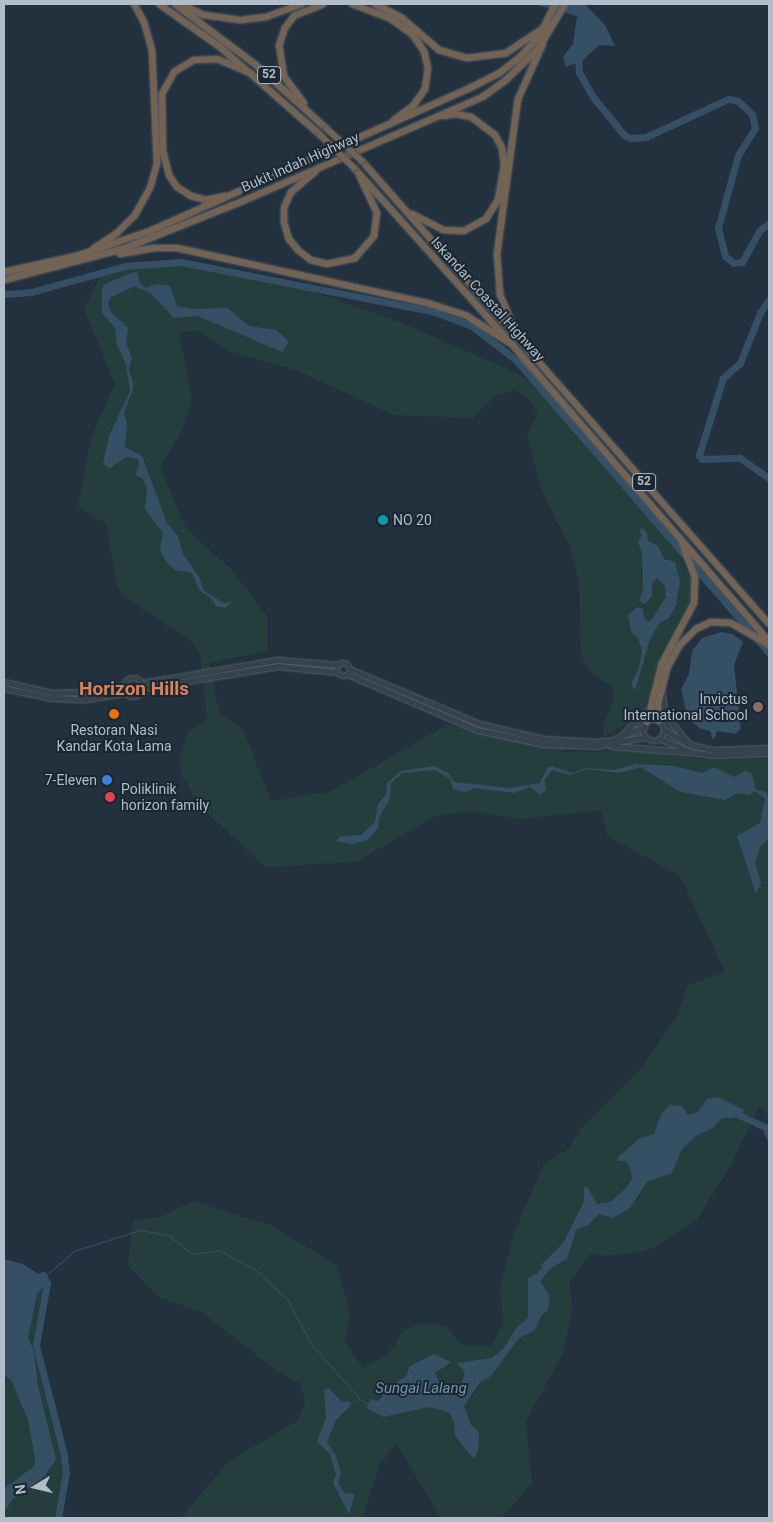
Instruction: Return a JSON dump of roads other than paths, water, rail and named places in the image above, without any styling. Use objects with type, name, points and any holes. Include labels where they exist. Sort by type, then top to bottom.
[{"type":"highway","points":[[76,256],[103,243],[126,225],[141,206],[154,175],[158,147],[153,56],[148,33],[134,4]]},
{"type":"highway","name":"Iskandar Coastal Highway","points":[[159,4],[252,74],[355,169],[512,344],[769,643]]},
{"type":"highway","name":"Iskandar Coastal Highway","points":[[175,4],[255,64],[312,114],[362,162],[769,624]]},
{"type":"highway","points":[[181,4],[204,15],[241,20],[266,17],[302,4]]},
{"type":"highway","points":[[312,114],[284,76],[279,46],[285,28],[294,16],[323,4]]},
{"type":"highway","points":[[352,4],[378,11],[407,29],[421,45],[427,60],[427,83],[422,95],[414,106],[384,127]]},
{"type":"highway","points":[[375,4],[402,18],[439,50],[468,58],[506,53],[545,27]]},
{"type":"highway","name":"Bukit Indah Highway","points":[[4,272],[76,256],[150,231],[244,191],[498,74],[520,57],[545,27],[555,4]]},
{"type":"highway","name":"Bukit Indah Highway","points":[[4,280],[89,260],[215,213],[326,163],[484,96],[506,81],[544,42],[559,19],[565,4]]},
{"type":"highway","points":[[519,338],[500,294],[497,254],[518,99],[525,77],[542,51],[544,42]]},
{"type":"highway","points":[[244,191],[202,199],[187,194],[174,183],[164,160],[161,99],[174,72],[194,60],[217,59],[252,74]]},
{"type":"highway","points":[[407,211],[442,230],[464,231],[486,219],[500,193],[503,156],[490,130],[464,115],[423,121]]},
{"type":"highway","points":[[326,163],[294,187],[286,202],[284,216],[285,228],[293,245],[306,257],[321,263],[339,264],[355,258],[374,236],[377,219],[375,206],[355,169]]},
{"type":"highway","points":[[89,260],[154,248],[185,250],[441,306],[467,316],[512,344]]},
{"type":"highway","points":[[645,724],[664,657],[694,603],[695,578],[681,539]]},
{"type":"highway","points":[[659,721],[658,704],[668,668],[680,645],[702,626],[718,622],[738,624],[769,643]]},
{"type":"street","points":[[144,686],[278,660],[338,665],[346,662],[351,672],[478,730],[544,744],[626,745],[714,750],[769,748]]},
{"type":"street","points":[[337,672],[338,665]]},
{"type":"street","points":[[4,682],[53,692],[84,692],[124,686],[131,678],[144,686],[270,667],[292,666],[337,672],[342,677],[351,672]]},
{"type":"street","points":[[351,672],[480,724],[544,739],[597,742],[613,740],[645,724],[659,721],[665,730],[692,749]]},
{"type":"street","points":[[124,686],[125,693]]},
{"type":"street","points":[[4,688],[52,698],[85,699],[125,693],[138,698],[144,686]]},
{"type":"street","points":[[662,691],[666,716],[692,749]]},
{"type":"street","points":[[613,740],[640,720],[653,699]]},
{"type":"street","points":[[645,724],[645,737]]},
{"type":"street","points":[[661,739],[665,730]]},
{"type":"street","points":[[596,746],[645,737],[652,742],[661,739],[713,755],[769,753]]},
{"type":"water","points":[[534,4],[585,4],[605,25],[615,46],[599,45],[582,61],[566,67],[563,57],[573,44],[577,16]]},
{"type":"water","points":[[137,271],[140,283],[146,288],[157,284],[170,286],[177,306],[192,309],[227,308],[249,326],[277,330],[289,342],[282,352],[198,316],[174,318],[151,294],[135,286],[111,297],[108,303],[111,312],[128,328],[126,344],[132,357],[129,370],[134,386],[124,413],[127,425],[125,447],[142,456],[167,523],[178,536],[183,554],[199,577],[204,591],[224,603],[232,602],[225,608],[216,606],[210,597],[199,590],[192,573],[175,570],[167,563],[160,550],[163,533],[145,509],[147,487],[142,478],[135,475],[139,465],[138,459],[126,457],[110,468],[103,464],[109,436],[130,391],[126,364],[117,345],[115,328],[102,313],[102,290],[104,284]]},
{"type":"water","points":[[642,528],[647,533],[648,541],[658,546],[664,559],[675,562],[680,581],[676,606],[668,619],[660,622],[650,639],[635,691],[631,684],[639,668],[642,650],[638,638],[631,632],[628,615],[637,607],[643,609],[644,618],[650,622],[666,597],[665,586],[657,578],[652,583],[652,596],[645,604],[639,601],[643,588],[642,553],[638,542],[642,536],[639,530]]},
{"type":"water","points":[[721,632],[733,634],[743,642],[734,665],[741,729],[735,734],[717,731],[715,738],[712,739],[710,731],[701,729],[688,719],[681,689],[689,674],[692,651],[702,638]]},
{"type":"water","points":[[636,764],[674,766],[702,773],[714,767],[734,777],[745,771],[752,774],[756,790],[766,792],[769,799],[769,838],[761,845],[755,862],[761,883],[756,894],[737,836],[760,823],[765,799],[755,791],[749,795],[737,793],[725,800],[680,792],[641,767],[619,773],[588,769],[570,775],[552,770],[545,780],[546,790],[540,795],[530,787],[514,793],[475,788],[465,792],[453,789],[450,779],[435,770],[402,773],[391,783],[390,798],[378,820],[379,827],[368,840],[352,844],[336,841],[341,836],[361,835],[375,822],[378,804],[386,795],[387,783],[401,771],[434,766],[448,773],[454,782],[508,788],[540,783],[547,768],[552,766],[572,773],[588,768],[614,770]]},
{"type":"water","points":[[718,1097],[744,1110],[741,1114],[721,1119],[713,1128],[697,1135],[682,1149],[672,1173],[647,1182],[629,1209],[612,1218],[599,1214],[588,1225],[576,1230],[567,1259],[553,1267],[540,1266],[563,1243],[584,1201],[584,1187],[588,1188],[597,1204],[610,1202],[624,1190],[632,1179],[631,1170],[626,1161],[618,1161],[618,1157],[639,1139],[654,1134],[661,1114],[670,1105],[682,1106],[688,1115],[697,1113],[707,1099]]},
{"type":"water","points":[[4,1262],[21,1267],[37,1277],[43,1275],[47,1283],[37,1294],[28,1338],[34,1351],[38,1386],[56,1459],[45,1476],[12,1500],[4,1512],[5,1488],[34,1466],[35,1459],[28,1420],[11,1380],[4,1375]]},
{"type":"water","name":"Sungai Lalang","points":[[535,1274],[550,1296],[548,1309],[541,1316],[535,1330],[519,1338],[490,1377],[480,1382],[464,1406],[471,1425],[479,1432],[478,1451],[474,1459],[455,1436],[454,1422],[449,1412],[429,1407],[383,1417],[366,1408],[370,1400],[379,1401],[387,1388],[406,1376],[410,1366],[434,1354],[451,1362],[435,1373],[440,1383],[451,1390],[460,1387],[465,1373],[457,1363],[492,1358],[504,1348],[516,1328],[528,1318],[528,1279]]},
{"type":"water","name":"Sungai Lalang","points":[[329,1388],[342,1402],[348,1401],[351,1405],[336,1420],[327,1442],[336,1456],[341,1474],[338,1481],[344,1493],[355,1494],[349,1514],[333,1483],[336,1475],[330,1454],[317,1441],[326,1419],[324,1389]]},
{"type":"waterway","points":[[578,55],[579,72],[593,97],[624,135],[630,138],[646,137],[728,99],[738,101],[752,114],[755,128],[738,155],[718,228],[725,256],[734,263],[742,262],[760,230],[769,223]]},
{"type":"waterway","points":[[4,294],[31,292],[125,266],[181,262],[435,312],[472,326],[516,360],[769,653]]},
{"type":"waterway","points":[[769,300],[760,313],[740,363],[723,378],[699,455],[702,459],[740,458],[769,478]]},
{"type":"waterway","points":[[730,1114],[735,1113],[765,1127],[769,1136]]},
{"type":"waterway","name":"Sungai Lalang","points":[[44,1277],[74,1251],[140,1230],[168,1235],[192,1254],[219,1250],[257,1271],[288,1300],[311,1344],[360,1399],[368,1404]]},
{"type":"waterway","points":[[537,1287],[537,1278],[552,1261]]},
{"type":"waterway","points":[[4,1262],[21,1267],[37,1277],[43,1275],[47,1283],[36,1345],[64,1455],[66,1473],[58,1518]]},
{"type":"waterway","name":"Sungai Lalang","points":[[349,1403],[359,1399]]},
{"type":"place","name":"NO 20","points":[[383,520]]},
{"type":"place","name":"Invictus International School","points":[[758,707]]},
{"type":"place","name":"Restoran Nasi Kandar Kota Lama","points":[[114,714]]},
{"type":"place","name":"7-Eleven","points":[[107,780]]},
{"type":"place","name":"Poliklinik horizon family","points":[[110,797]]},
{"type":"district","name":"Horizon Hills","points":[[134,689]]}]
